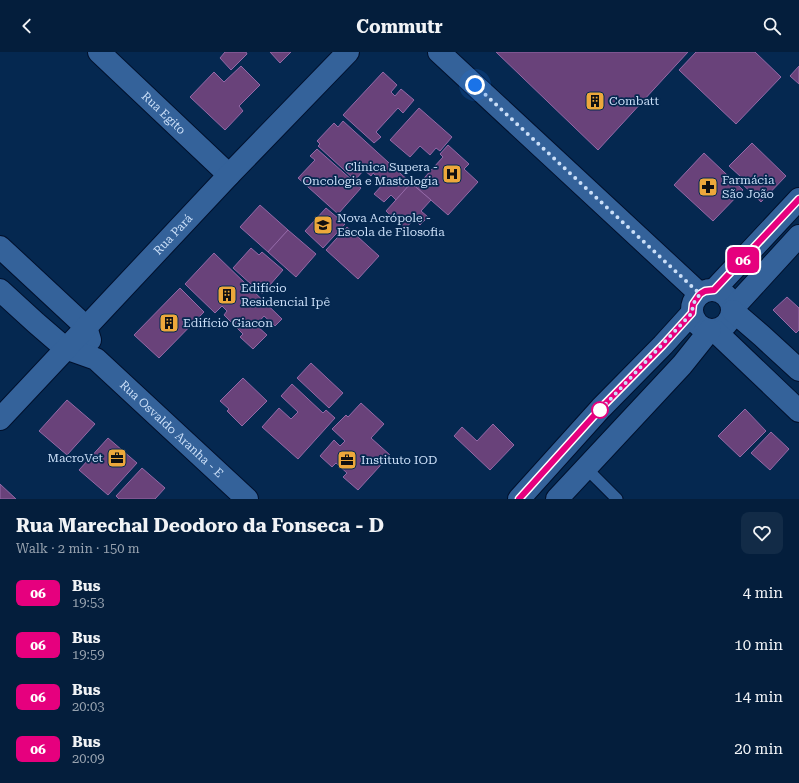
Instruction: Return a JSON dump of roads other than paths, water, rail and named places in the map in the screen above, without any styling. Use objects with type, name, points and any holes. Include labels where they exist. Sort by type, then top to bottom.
[{"type":"street","name":"Rua Egito","points":[[98,52],[229,175]]},
{"type":"street","name":"Rua Pará","points":[[0,419],[229,175],[348,52]]},
{"type":"street","points":[[440,52],[702,299]]},
{"type":"street","points":[[519,499],[601,408],[663,345],[702,299],[799,199]]},
{"type":"street","points":[[539,478],[558,497],[682,365],[712,330],[723,327],[730,320],[733,310],[799,236]]},
{"type":"street","points":[[2,252],[86,327]]},
{"type":"street","points":[[0,290],[36,324],[65,348]]},
{"type":"street","points":[[702,299],[721,292],[727,296],[731,302],[733,310],[799,370]]},
{"type":"street","points":[[702,299],[695,321],[702,327],[712,330],[799,411]]},
{"type":"street","name":"Rua Osvaldo Aranha - E","points":[[86,327],[96,359]]},
{"type":"street","name":"Rua Osvaldo Aranha - E","points":[[65,348],[96,359],[247,499]]},
{"type":"lane","points":[[586,468],[617,499]]},
{"type":"place","name":"Combatt","points":[[595,101]]},
{"type":"place","name":"Clínica Supera - Oncologia e Mastologia","points":[[452,174]]},
{"type":"place","name":"Farmácia São João","points":[[708,187]]},
{"type":"place","name":"Nova Acrópole - Escola de Filosofia","points":[[323,225]]},
{"type":"place","name":"Edifício Residencial Ipê","points":[[227,295]]},
{"type":"place","name":"Edifício Giacon","points":[[169,323]]},
{"type":"place","name":"MacroVet","points":[[117,458]]},
{"type":"place","name":"Instituto IOD","points":[[347,460]]}]
